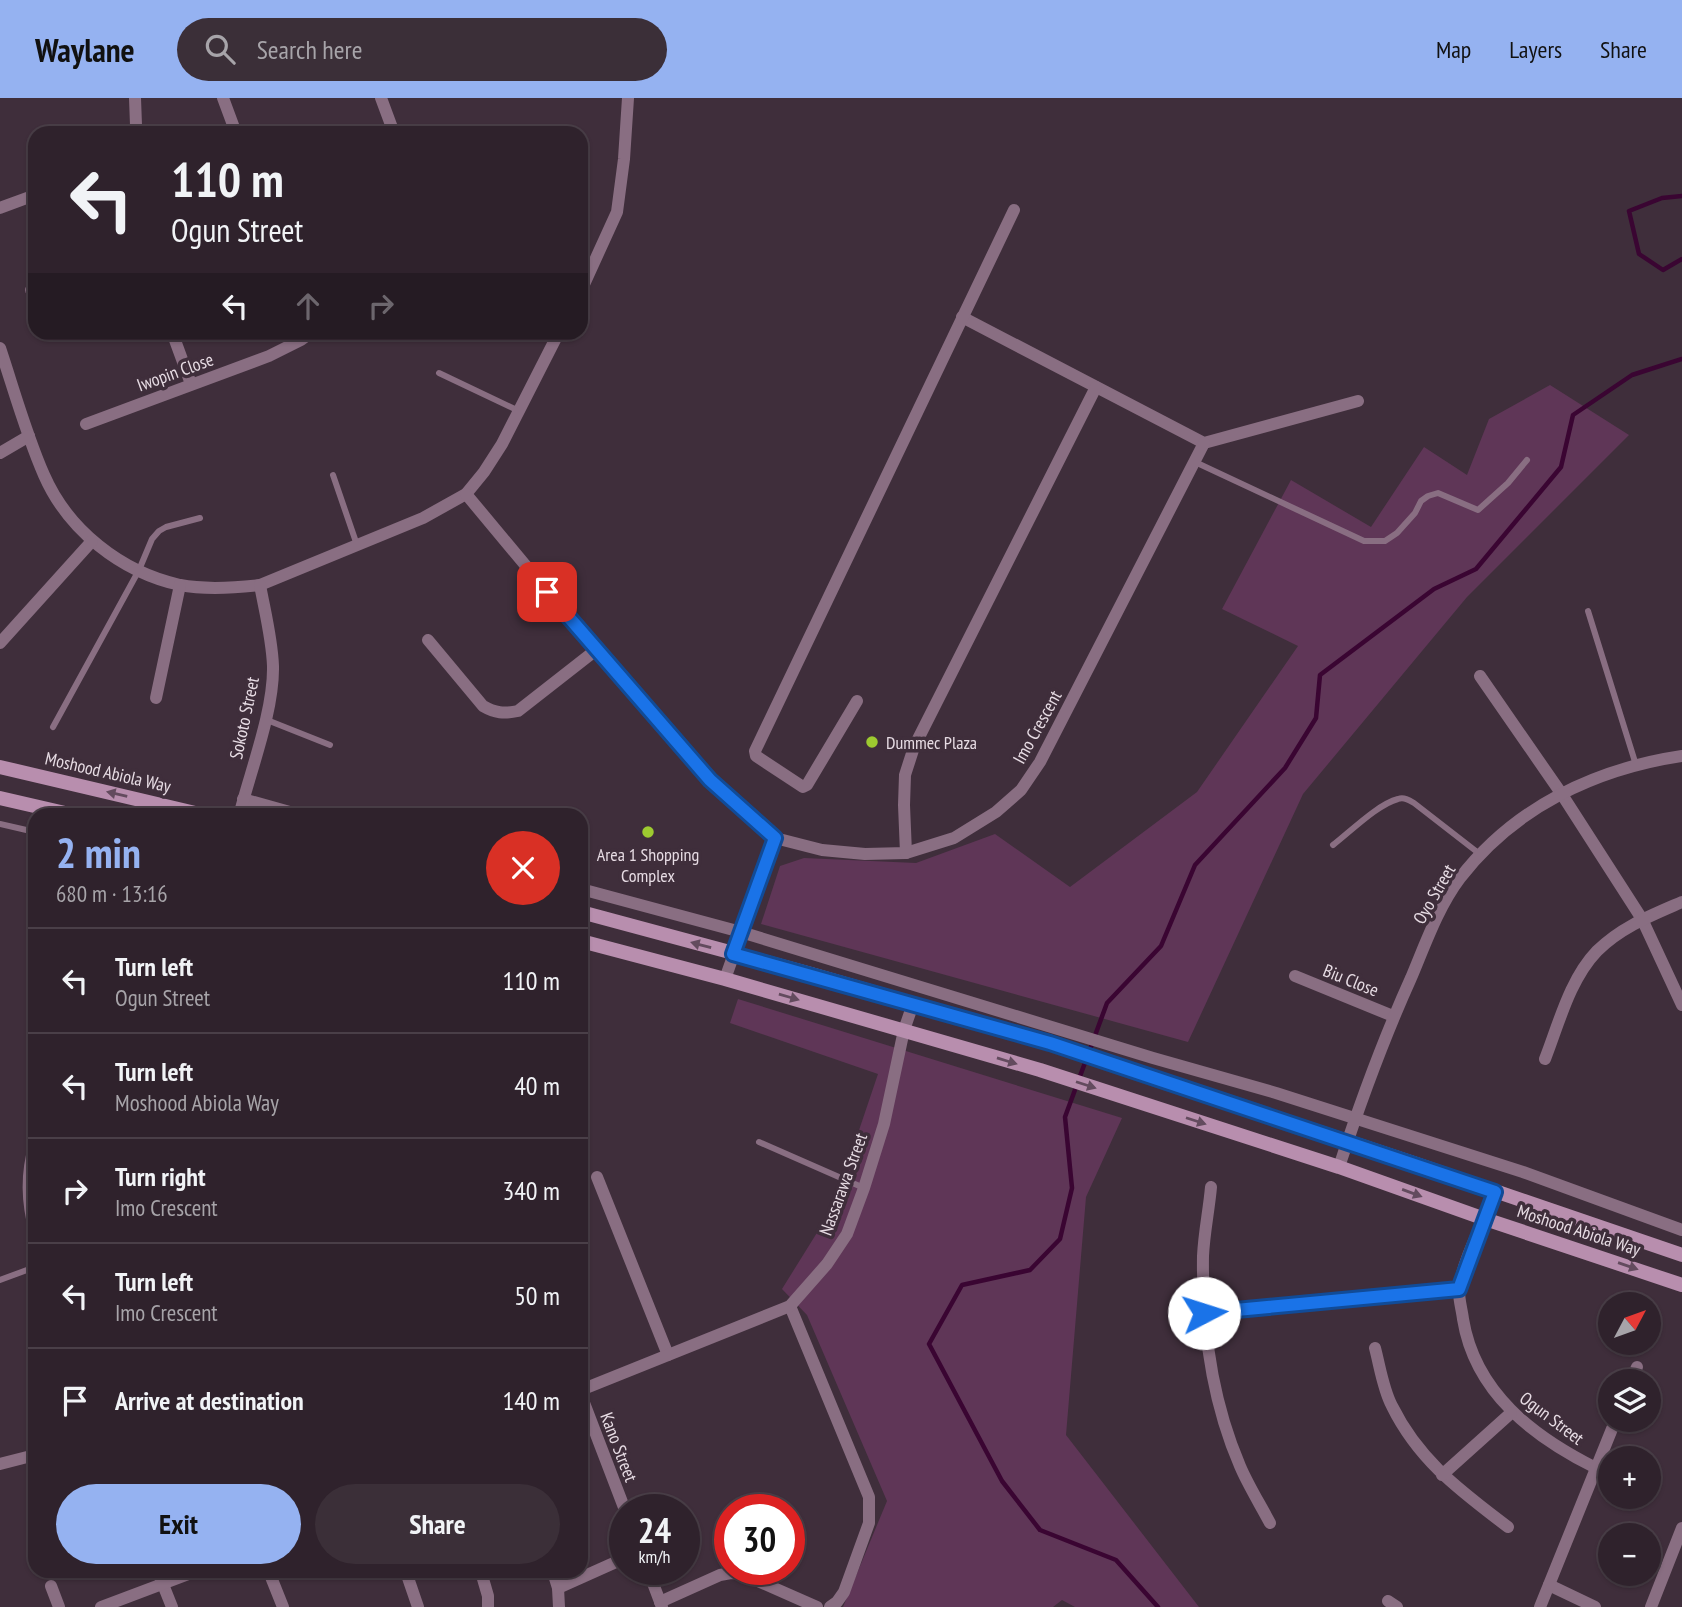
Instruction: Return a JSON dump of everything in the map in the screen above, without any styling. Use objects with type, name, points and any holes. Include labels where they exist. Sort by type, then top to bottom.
[{"type":"main road","name":"Moshood Abiola Way","points":[[0,767],[174,808]]},
{"type":"main road","points":[[0,798],[43,808]]},
{"type":"main road","name":"Moshood Abiola Way","points":[[588,914],[1050,1043],[1682,1255]]},
{"type":"main road","name":"Moshood Abiola Way","points":[[588,943],[726,979],[1040,1070],[1339,1167],[1682,1284]]},
{"type":"street","points":[[223,98],[233,126]]},
{"type":"street","points":[[381,98],[391,126]]},
{"type":"street","points":[[588,273],[617,212],[628,98]]},
{"type":"street","points":[[136,126],[139,99]]},
{"type":"street","points":[[0,208],[28,198]]},
{"type":"street","points":[[857,701],[803,788],[756,756],[755,751],[1014,209]]},
{"type":"street","points":[[962,317],[1205,443],[1358,401]]},
{"type":"street","points":[[175,340],[191,384]]},
{"type":"street","name":"Iwopin Close","points":[[86,424],[269,356],[301,340]]},
{"type":"street","points":[[0,348],[44,476],[65,512],[92,541],[121,561],[180,585],[202,588],[260,585],[423,518],[466,494],[484,472],[555,340]]},
{"type":"street","points":[[906,853],[905,775],[914,747],[1096,387]]},
{"type":"street","points":[[0,453],[29,436]]},
{"type":"street","name":"Imo Crescent","points":[[466,494],[596,650],[710,780],[775,838],[822,850],[865,854],[906,853],[965,832],[996,812],[1021,790],[1040,762],[1205,443]]},
{"type":"street","points":[[0,642],[92,541]]},
{"type":"street","points":[[156,698],[180,585]]},
{"type":"street","name":"Sokoto Street","points":[[241,808],[265,719],[273,667],[260,585]]},
{"type":"street","points":[[428,640],[483,706],[495,712],[506,713],[518,711],[596,650]]},
{"type":"street","points":[[1480,676],[1561,793],[1642,919],[1682,1005]]},
{"type":"street","name":"Oyo Street","points":[[1339,1167],[1394,1016],[1458,879],[1522,816],[1561,793],[1605,774],[1682,756]]},
{"type":"street","points":[[243,799],[275,808]]},
{"type":"street","points":[[726,979],[775,838]]},
{"type":"street","points":[[588,891],[741,932],[1356,1118],[1523,1172],[1682,1230]]},
{"type":"street","points":[[1545,1059],[1583,969],[1606,944],[1642,919],[1682,902]]},
{"type":"street","name":"Biu Close","points":[[1295,976],[1394,1016]]},
{"type":"street","name":"Nassarawa Street","points":[[588,1390],[790,1306],[838,1250],[847,1234],[864,1188],[884,1124],[904,1030],[913,1004]]},
{"type":"street","points":[[597,1177],[668,1355]]},
{"type":"street","points":[[1211,1187],[1203,1254],[1204,1313],[1210,1360],[1222,1413],[1240,1466],[1270,1523]]},
{"type":"street","name":"Ogun Street","points":[[1495,1192],[1459,1289],[1466,1337],[1480,1368],[1511,1413],[1559,1448],[1596,1468]]},
{"type":"street","points":[[1204,1313],[1459,1289]]},
{"type":"street","points":[[790,1306],[869,1497],[869,1523],[844,1592],[830,1607]]},
{"type":"street","points":[[1375,1348],[1390,1404],[1413,1443],[1442,1475],[1508,1527]]},
{"type":"street","name":"Kano Street","points":[[588,1412],[619,1494]]},
{"type":"street","points":[[1442,1475],[1511,1413]]},
{"type":"street","points":[[1540,1607],[1611,1432]]},
{"type":"street","points":[[0,1464],[28,1457]]},
{"type":"street","points":[[1651,1607],[1682,1528]]},
{"type":"street","points":[[588,1575],[609,1565]]},
{"type":"street","points":[[654,1585],[661,1604],[731,1573],[742,1574],[817,1607]]},
{"type":"street","points":[[101,1607],[160,1578],[172,1607]]},
{"type":"street","points":[[271,1578],[283,1607]]},
{"type":"street","points":[[408,1578],[418,1607]]},
{"type":"street","points":[[483,1578],[488,1607]]},
{"type":"street","points":[[555,1578],[559,1607]]},
{"type":"street","points":[[558,1588],[580,1578]]},
{"type":"street","points":[[1549,1585],[1595,1607]]},
{"type":"street","points":[[51,1586],[59,1607]]},
{"type":"lane","points":[[439,373],[519,411]]},
{"type":"lane","points":[[1195,462],[1364,541],[1385,541],[1397,533],[1428,496],[1438,493],[1478,510],[1508,483],[1527,460]]},
{"type":"lane","points":[[333,475],[358,545]]},
{"type":"lane","points":[[53,727],[139,570],[152,539],[159,531],[200,518]]},
{"type":"lane","points":[[1588,611],[1636,765]]},
{"type":"lane","points":[[265,719],[330,745]]},
{"type":"lane","points":[[1333,845],[1377,811],[1399,798],[1414,803],[1480,855]]},
{"type":"lane","points":[[0,824],[28,830]]},
{"type":"lane","points":[[759,1142],[864,1188]]},
{"type":"lane","points":[[0,1280],[28,1269]]},
{"type":"shaded area","points":[[1550,385],[1629,435],[1467,597],[1303,794],[1188,1042],[761,924],[780,866],[804,858],[916,863],[995,834],[1070,887],[1197,792],[1298,646],[1222,609],[1291,480],[1371,527],[1424,447],[1467,475],[1489,419]]},
{"type":"shaded area","points":[[738,999],[1122,1118],[1086,1197],[1066,1435],[1199,1607],[1075,1607],[1062,1600],[1053,1607],[843,1607],[887,1501],[807,1315],[782,1289],[833,1207],[878,1074],[730,1023]]},
{"type":"waterway","points":[[1682,196],[1662,198],[1629,211],[1639,254],[1663,270],[1682,259]]},
{"type":"waterway","points":[[1158,1607],[1116,1560],[1040,1530],[1002,1481],[929,1344],[962,1285],[1030,1270],[1060,1239],[1072,1188],[1065,1117],[1107,1003],[1161,946],[1195,865],[1285,768],[1316,718],[1320,675],[1434,589],[1476,569],[1561,467],[1573,415],[1632,375],[1682,359]]},
{"type":"place","name":"Dummec Plaza","points":[[872,742]]},
{"type":"place","name":"Area 1 Shopping Complex","points":[[648,832]]},
{"type":"route","points":[[547,592],[710,780],[775,838],[733,954],[1050,1043],[1495,1192],[1459,1289],[1204,1313]]}]
